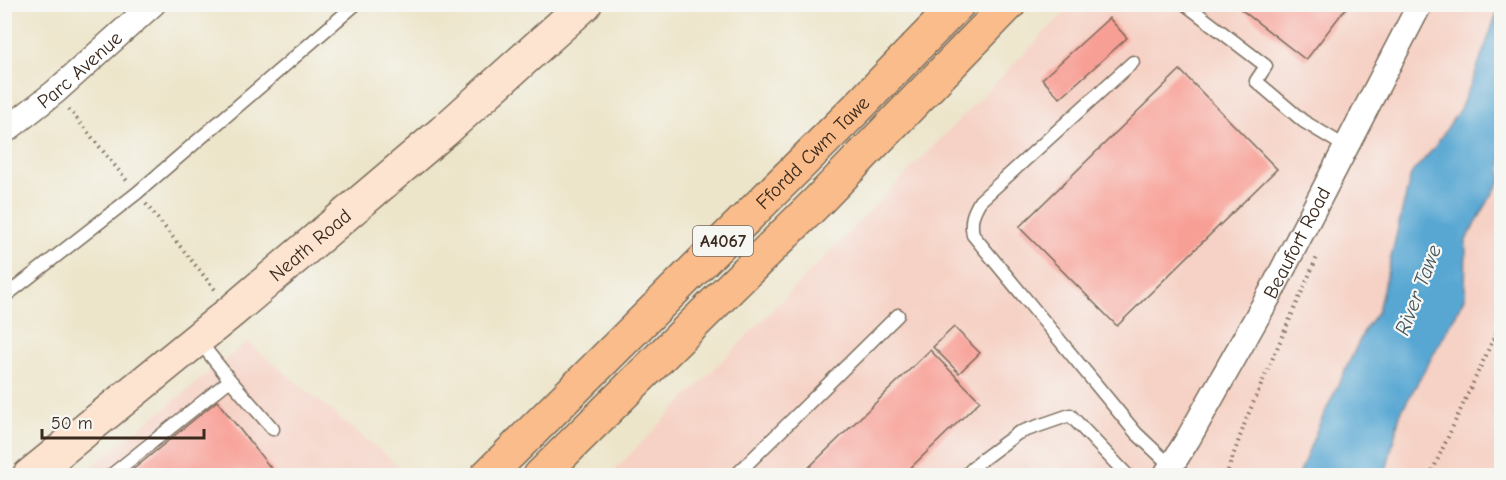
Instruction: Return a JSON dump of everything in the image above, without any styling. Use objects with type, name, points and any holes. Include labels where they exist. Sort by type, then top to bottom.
[{"type":"main road","name":"Neath Road","points":[[44,468],[443,132],[585,4]]},
{"type":"main road","name":"Ffordd Cwm Tawe","points":[[487,476],[861,104],[958,4]]},
{"type":"main road","name":"Ffordd Cwm Tawe","points":[[540,476],[817,202],[1010,4]]},
{"type":"street","name":"Parc Avenue","points":[[4,132],[55,92],[153,4]]},
{"type":"street","name":"Beaufort Road","points":[[1168,471],[1270,294],[1420,4]]},
{"type":"lane","points":[[4,297],[137,193],[356,4]]},
{"type":"lane","points":[[1185,4],[1266,66],[1256,81],[1303,121],[1347,147]]},
{"type":"lane","points":[[1132,62],[980,201],[971,225],[973,235],[1168,471]]},
{"type":"lane","points":[[735,476],[898,315]]},
{"type":"lane","points":[[198,340],[273,429]]},
{"type":"lane","points":[[110,476],[230,380]]},
{"type":"lane","points":[[965,476],[979,462],[1018,433],[1070,415],[1128,476]]},
{"type":"path","points":[[76,118],[137,193]]},
{"type":"path","points":[[156,216],[232,311]]},
{"type":"path","points":[[1226,476],[1247,417],[1322,246]]},
{"type":"path","points":[[1430,476],[1502,320]]},
{"type":"shaded area","points":[[1072,5],[1501,5],[1501,475],[609,476]]},
{"type":"shaded area","points":[[247,342],[410,475],[80,476]]},
{"type":"water","name":"River Tawe","points":[[1500,5],[1502,5],[1501,179],[1466,240],[1465,298],[1400,414],[1385,475],[1299,475],[1318,427],[1365,329],[1378,311],[1411,174],[1434,148],[1460,109]]},
{"type":"building","points":[[1234,4],[1349,4],[1306,60]]},
{"type":"building","points":[[1109,18],[1127,38],[1060,98],[1042,79]]},
{"type":"building","points":[[1180,70],[1277,169],[1117,326],[1019,227]]},
{"type":"building","points":[[954,327],[980,353],[959,373],[933,347]]},
{"type":"building","points":[[930,350],[980,401],[902,476],[800,476]]},
{"type":"building","points":[[217,401],[274,472],[270,476],[125,476]]}]
